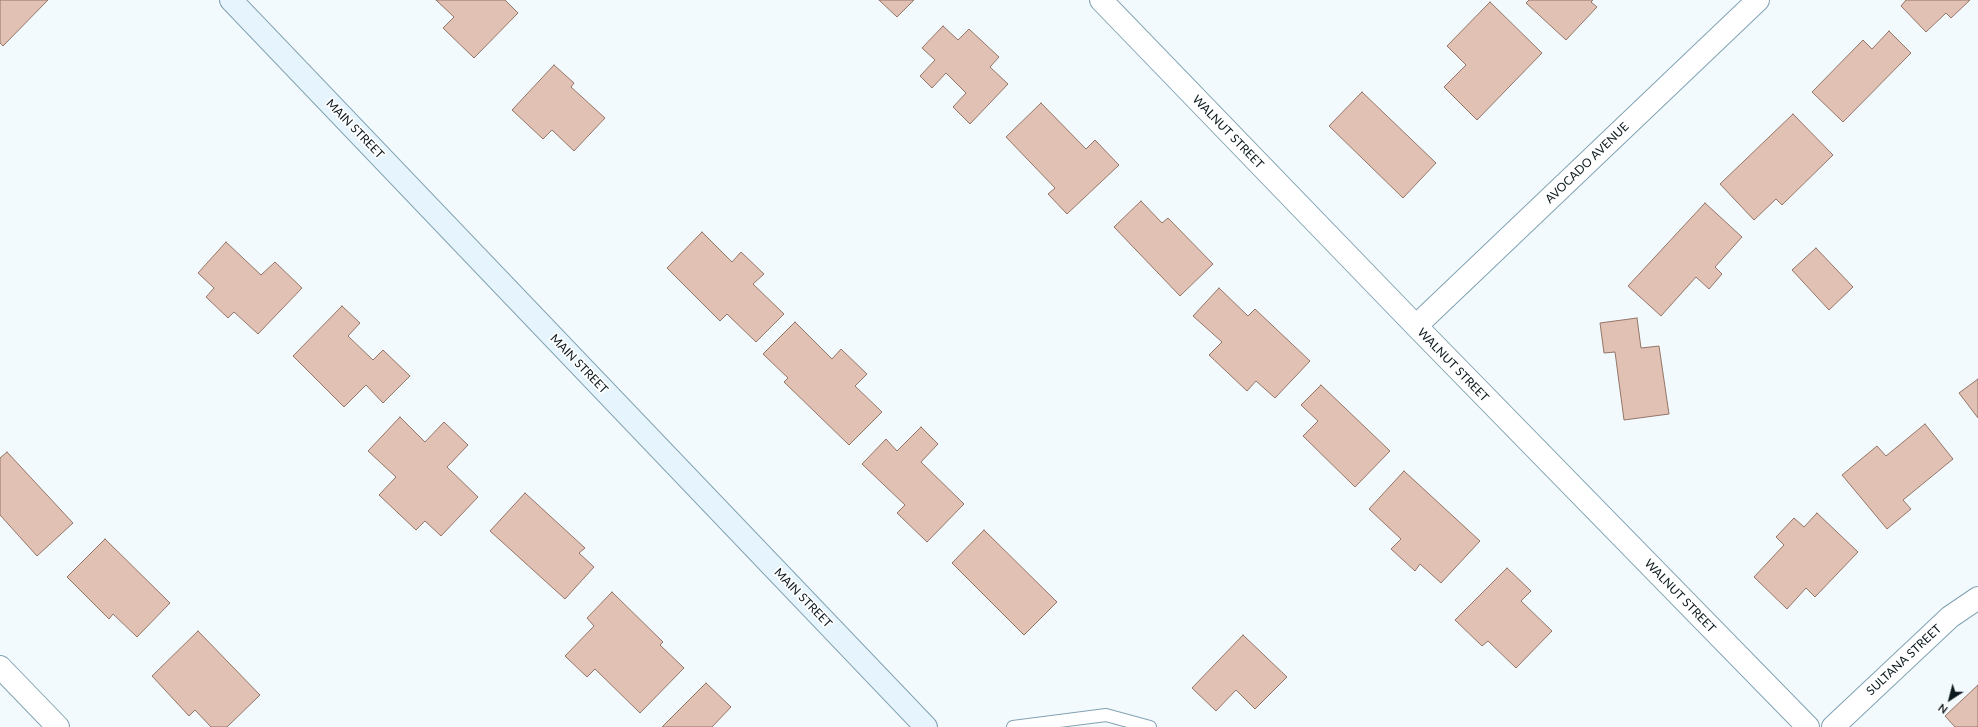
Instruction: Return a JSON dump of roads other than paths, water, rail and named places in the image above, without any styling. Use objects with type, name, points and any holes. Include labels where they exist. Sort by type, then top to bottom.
[{"type":"main road","name":"MAIN STREET","points":[[231,0],[926,727]]},
{"type":"street","name":"WALNUT STREET","points":[[1101,0],[1416,326],[1808,727]]},
{"type":"street","name":"AVOCADO AVENUE","points":[[1416,326],[1758,0]]},
{"type":"street","name":"SULTANA STREET","points":[[1833,727],[1950,616],[1978,598]]},
{"type":"street","points":[[0,667],[58,727]]},
{"type":"lane","points":[[1013,727],[1106,715],[1150,727]]}]
